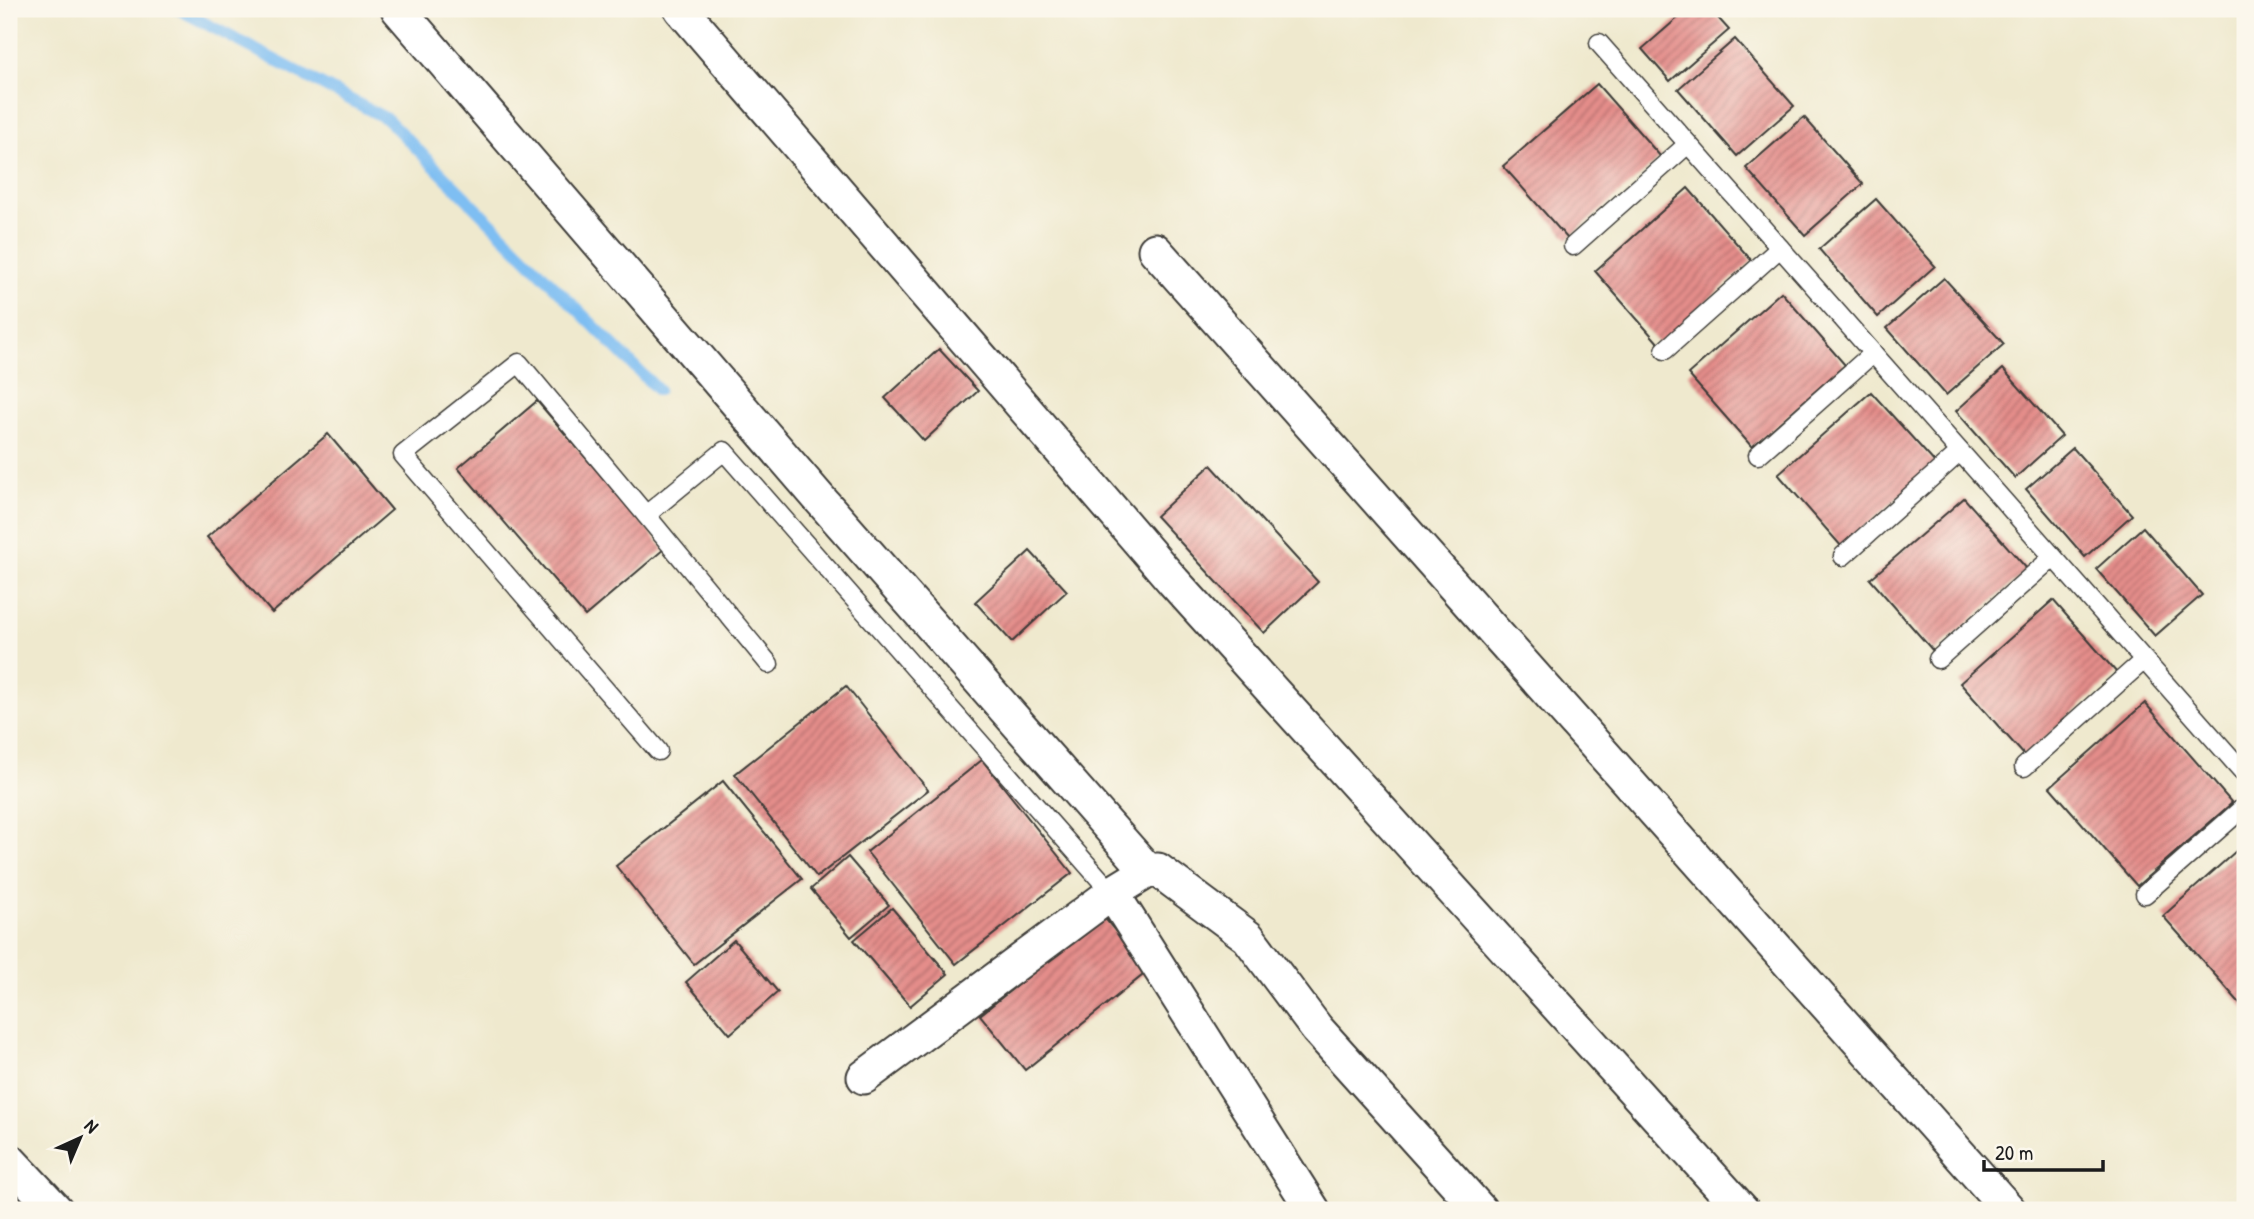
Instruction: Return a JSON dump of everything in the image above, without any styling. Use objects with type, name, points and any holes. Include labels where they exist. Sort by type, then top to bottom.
[{"type":"street","points":[[398,9],[818,497],[1148,871]]},
{"type":"street","points":[[681,9],[1174,582],[1742,1210]]},
{"type":"street","points":[[1155,250],[2009,1210]]},
{"type":"street","points":[[864,1077],[1112,892],[1148,871],[1158,870],[1248,937],[1317,1030],[1480,1210]]},
{"type":"street","points":[[1112,892],[1313,1210]]},
{"type":"street","points":[[9,1160],[56,1210]]},
{"type":"lane","points":[[1599,43],[2245,774]]},
{"type":"lane","points":[[1573,246],[1688,144]]},
{"type":"lane","points":[[1665,350],[1780,248]]},
{"type":"lane","points":[[1758,455],[1873,353]]},
{"type":"lane","points":[[658,751],[403,455],[519,363],[769,664]]},
{"type":"lane","points":[[646,515],[724,451],[1112,892]]},
{"type":"lane","points":[[1843,556],[1960,452]]},
{"type":"lane","points":[[1938,659],[2053,557]]},
{"type":"lane","points":[[2024,767],[2144,660]]},
{"type":"lane","points":[[2145,894],[2245,806]]},
{"type":"building","points":[[1688,9],[1710,9],[1729,30],[1670,81],[1642,49]]},
{"type":"building","points":[[1735,39],[1794,106],[1737,156],[1678,89]]},
{"type":"building","points":[[1597,84],[1661,157],[1568,239],[1503,166]]},
{"type":"building","points":[[1804,117],[1863,184],[1805,235],[1746,168]]},
{"type":"building","points":[[1688,188],[1752,261],[1659,344],[1595,271]]},
{"type":"building","points":[[1876,199],[1935,266],[1878,317],[1819,249]]},
{"type":"building","points":[[1944,278],[2004,344],[1946,395],[1887,328]]},
{"type":"building","points":[[1781,292],[1845,365],[1752,447],[1688,374]]},
{"type":"building","points":[[939,349],[978,391],[924,441],[885,398]]},
{"type":"building","points":[[2003,369],[2062,436],[2015,478],[1956,411]]},
{"type":"building","points":[[1871,392],[1936,464],[1842,547],[1778,474]]},
{"type":"building","points":[[537,401],[664,549],[585,616],[458,468]]},
{"type":"building","points":[[328,434],[392,510],[272,613],[207,537]]},
{"type":"building","points":[[2073,448],[2132,515],[2085,557],[2026,489]]},
{"type":"building","points":[[1211,465],[1318,582],[1264,633],[1156,516]]},
{"type":"building","points":[[1964,498],[2028,570],[1934,652],[1870,579]]},
{"type":"building","points":[[2143,527],[2202,595],[2155,636],[2096,569]]},
{"type":"building","points":[[1030,551],[1067,591],[1012,642],[975,602]]},
{"type":"building","points":[[2053,600],[2117,673],[2025,756],[1960,683]]},
{"type":"building","points":[[846,686],[928,790],[817,877],[735,774]]},
{"type":"building","points":[[2145,703],[2232,803],[2137,886],[2050,787]]},
{"type":"building","points":[[982,760],[1072,873],[956,964],[867,852]]},
{"type":"building","points":[[723,781],[802,879],[694,964],[616,866]]},
{"type":"building","points":[[2245,843],[2245,1009],[2163,916]]},
{"type":"building","points":[[848,857],[889,905],[851,937],[811,889]]},
{"type":"building","points":[[892,908],[948,974],[910,1006],[854,940]]},
{"type":"building","points":[[1103,916],[1148,971],[1025,1070],[980,1015]]},
{"type":"building","points":[[734,940],[778,992],[730,1034],[686,982]]},
{"type":"waterway","points":[[178,9],[387,119],[658,390]]}]
